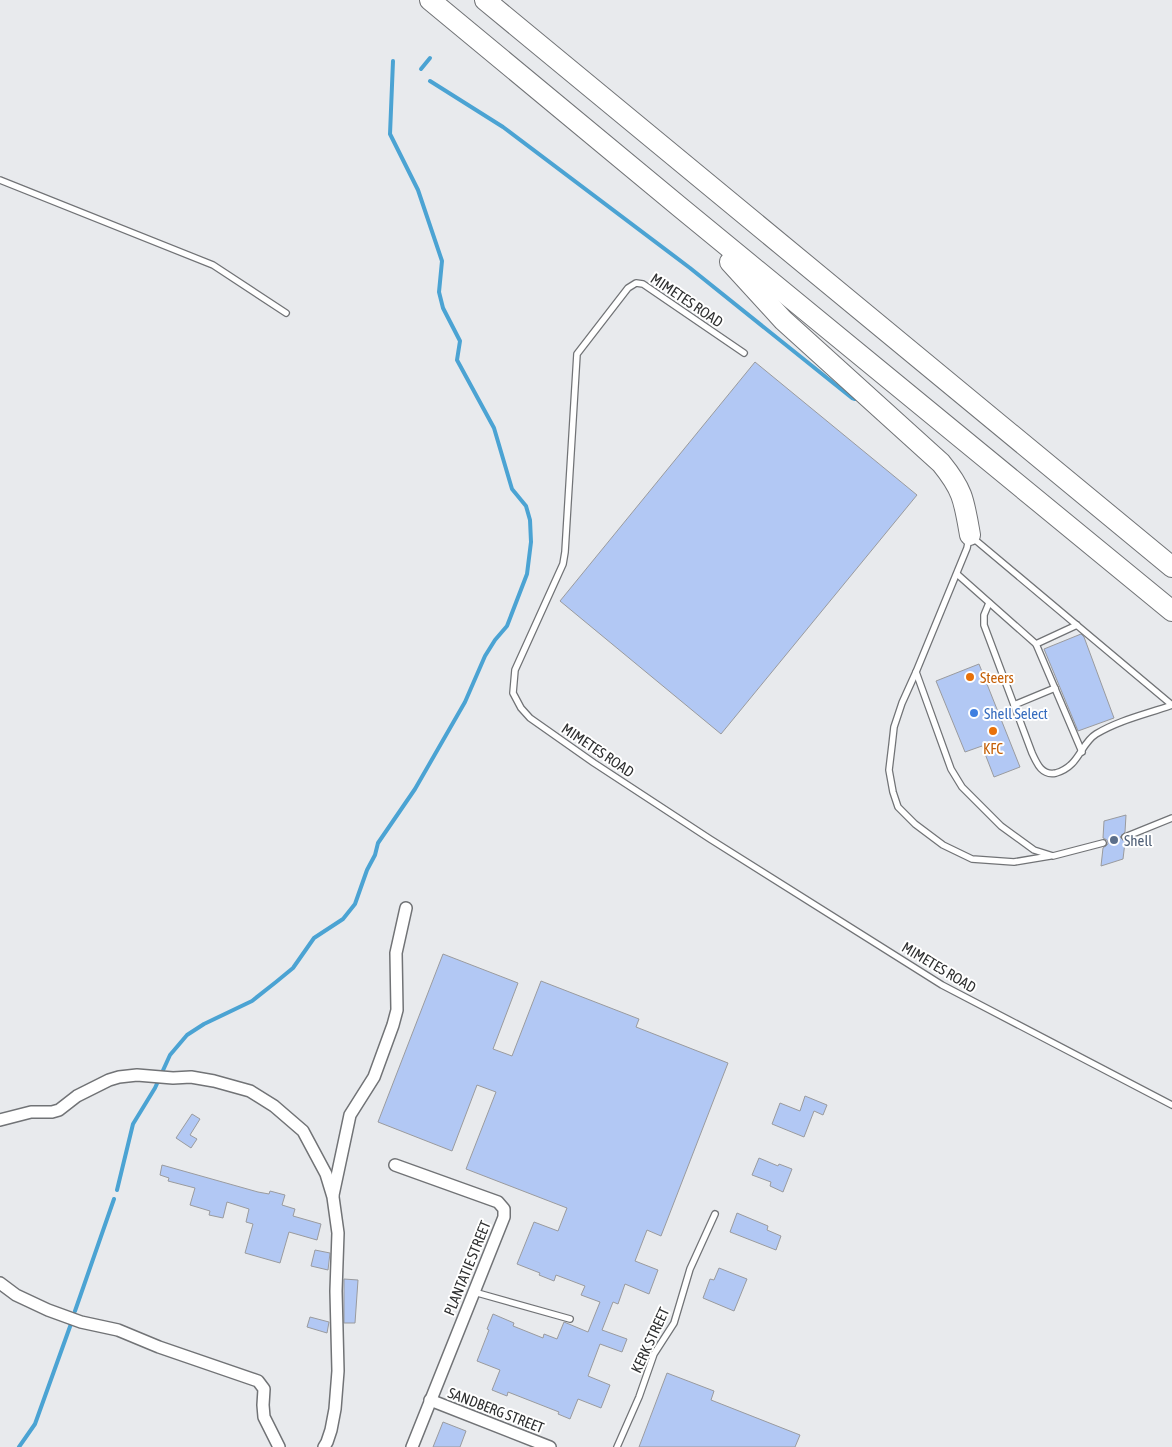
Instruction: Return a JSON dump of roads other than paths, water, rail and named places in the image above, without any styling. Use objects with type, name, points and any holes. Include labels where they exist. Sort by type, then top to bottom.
[{"type":"highway","points":[[430,0],[1172,611]]},
{"type":"highway","points":[[485,0],[1172,567]]},
{"type":"highway","points":[[681,208],[784,320],[941,463],[955,480],[963,495],[970,535]]},
{"type":"street","points":[[333,1197],[350,1115],[374,1077],[394,1025],[397,1010],[396,952],[406,908]]},
{"type":"street","points":[[0,1120],[31,1112],[59,1110],[83,1093],[119,1077],[137,1075],[173,1078],[191,1077],[250,1091],[274,1106],[302,1131],[326,1174],[333,1197],[338,1233],[336,1291],[338,1371],[332,1423],[324,1447]]},
{"type":"street","name":"PLANTATIE STREET","points":[[395,1165],[498,1202],[504,1209],[504,1217],[412,1447]]},
{"type":"street","points":[[0,1282],[16,1295],[48,1310],[82,1322],[118,1330],[159,1348],[258,1381],[264,1389],[264,1417],[279,1447]]},
{"type":"street","name":"SANDBERG STREET","points":[[430,1400],[550,1447]]},
{"type":"lane","points":[[0,180],[212,265],[286,313]]},
{"type":"lane","name":"MIMETES ROAD","points":[[744,353],[643,284],[636,283],[628,288],[577,354],[565,552],[563,564],[515,670],[513,694],[520,708],[530,718],[594,763],[934,981],[978,1006],[1172,1105]]},
{"type":"lane","points":[[1103,843],[1053,856],[1014,862],[972,859],[943,845],[915,824],[898,807],[889,770],[894,727],[902,703],[957,574],[970,535],[1172,705]]},
{"type":"lane","points":[[957,574],[1036,644],[1082,752]]},
{"type":"lane","points":[[989,603],[984,615],[984,625],[1032,753],[1039,767],[1045,773],[1052,774],[1064,770],[1074,762],[1094,735],[1114,725],[1172,705]]},
{"type":"lane","points":[[1036,644],[1077,625]]},
{"type":"lane","points":[[916,672],[951,769],[962,787],[1001,826],[1034,850],[1053,856]]},
{"type":"lane","points":[[1014,705],[1055,688]]},
{"type":"lane","points":[[1125,837],[1172,818]]},
{"type":"lane","name":"KERK STREET","points":[[617,1447],[650,1364],[674,1323],[690,1269],[715,1214]]},
{"type":"lane","points":[[473,1292],[570,1319]]},
{"type":"waterway","points":[[421,69],[430,58]]},
{"type":"waterway","points":[[117,1190],[133,1124],[155,1088],[170,1055],[187,1035],[204,1024],[252,1001],[276,982],[293,968],[314,938],[343,919],[355,904],[378,843],[415,789],[465,702],[485,656],[507,626],[527,574],[531,542],[530,520],[526,506],[512,489],[494,428],[457,360],[460,341],[443,308],[439,292],[442,261],[418,190],[390,134],[393,61]]},
{"type":"waterway","points":[[430,81],[503,127],[690,268],[852,398],[859,397]]},
{"type":"waterway","points":[[75,1311],[114,1199]]},
{"type":"waterway","points":[[19,1447],[35,1424],[72,1321]]},
{"type":"place","name":"Steers","points":[[970,677]]},
{"type":"place","name":"Shell Select","points":[[974,713]]},
{"type":"place","name":"KFC","points":[[993,731]]},
{"type":"place","name":"Shell","points":[[1114,840]]}]
